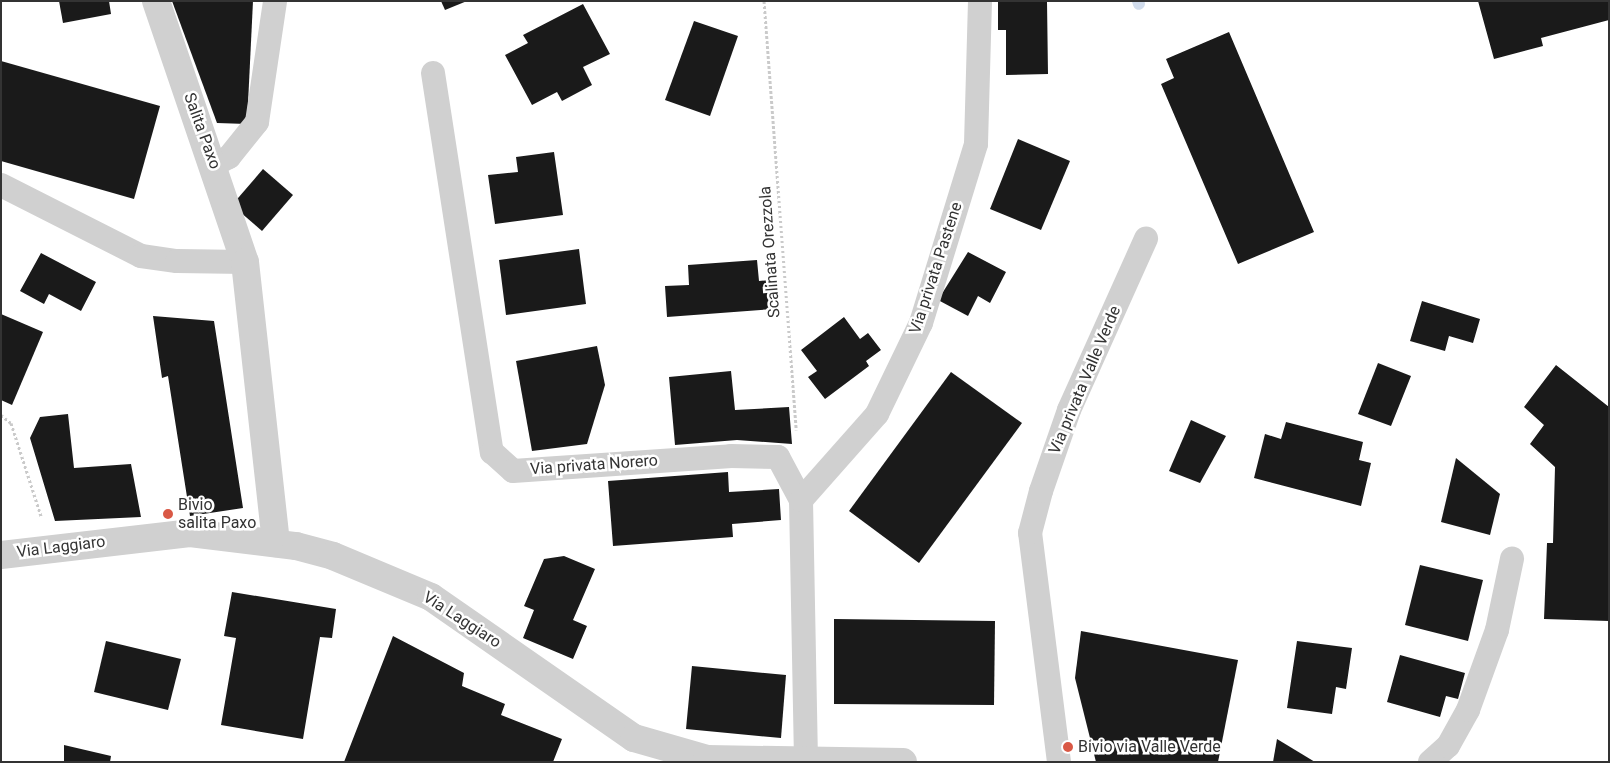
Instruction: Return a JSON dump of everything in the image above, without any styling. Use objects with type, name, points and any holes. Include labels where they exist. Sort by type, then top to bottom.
[{"type":"street","name":"Salita Paxo","points":[[156,1],[246,262],[276,543]]},
{"type":"street","name":"Via Laggiaro","points":[[1,555],[51,547],[190,533],[276,543],[333,556],[431,596],[634,738],[707,759],[903,762]]},
{"type":"lane","points":[[214,165],[229,157],[258,122],[275,1]]},
{"type":"lane","name":"Via privata Pastene","points":[[801,500],[877,414],[920,323],[976,144],[980,1]]},
{"type":"lane","name":"Via privata Norero","points":[[432,73],[492,452],[513,471],[731,456],[778,457],[801,500],[806,760]]},
{"type":"lane","points":[[1,185],[141,256],[177,261],[246,262]]},
{"type":"lane","name":"Via privata Valle Verde","points":[[1059,762],[1030,533],[1069,410],[1146,239]]},
{"type":"lane","points":[[1430,762],[1448,746],[1468,710],[1497,630],[1512,559]]},
{"type":"path","name":"Scalinata Orezzola","points":[[764,1],[796,432]]},
{"type":"path","points":[[1,415],[11,423],[51,547]]},
{"type":"building","points":[[59,1],[109,1],[111,14],[63,23]]},
{"type":"building","points":[[172,1],[253,1],[247,124],[217,123]]},
{"type":"building","points":[[441,1],[467,1],[445,10]]},
{"type":"building","points":[[998,1],[1047,1],[1048,74],[1006,75],[1006,30],[998,30]]},
{"type":"building","points":[[1478,1],[1609,1],[1609,20],[1541,38],[1543,46],[1494,59]]},
{"type":"building","points":[[583,4],[610,54],[583,67],[592,85],[562,101],[557,92],[532,105],[505,55],[528,43],[523,35]]},
{"type":"building","points":[[694,21],[738,36],[710,116],[665,100]]},
{"type":"building","points":[[1229,32],[1314,232],[1238,264],[1161,84],[1174,78],[1166,59]]},
{"type":"building","points":[[1,61],[160,106],[134,199],[1,161]]},
{"type":"building","points":[[1018,139],[1070,161],[1041,230],[990,209]]},
{"type":"building","points":[[554,152],[563,215],[495,224],[488,175],[518,172],[516,157]]},
{"type":"building","points":[[263,169],[293,195],[262,231],[232,205]]},
{"type":"building","points":[[579,249],[586,304],[506,315],[499,260]]},
{"type":"building","points":[[968,252],[1006,272],[990,303],[978,296],[968,316],[938,300]]},
{"type":"building","points":[[41,253],[96,282],[81,311],[49,294],[44,304],[20,291]]},
{"type":"building","points":[[757,260],[759,281],[772,280],[773,309],[667,317],[665,286],[689,285],[688,265]]},
{"type":"building","points":[[1422,301],[1480,319],[1473,343],[1449,336],[1445,351],[1410,341]]},
{"type":"building","points":[[1,314],[43,332],[12,405],[1,400]]},
{"type":"building","points":[[153,316],[214,321],[243,508],[190,516],[168,376],[162,378]]},
{"type":"building","points":[[844,317],[860,339],[868,333],[881,350],[866,361],[869,366],[825,399],[808,377],[817,371],[801,350]]},
{"type":"building","points":[[597,346],[605,385],[587,444],[532,451],[516,361]]},
{"type":"building","points":[[1378,363],[1411,376],[1391,426],[1358,414]]},
{"type":"building","points":[[1556,365],[1609,407],[1609,621],[1544,619],[1547,543],[1553,543],[1555,467],[1530,444],[1544,425],[1524,407]]},
{"type":"building","points":[[731,371],[735,410],[789,407],[792,444],[737,440],[675,445],[669,377]]},
{"type":"building","points":[[951,372],[1022,423],[919,563],[849,511]]},
{"type":"building","points":[[68,414],[74,468],[131,464],[141,517],[55,521],[30,438],[40,417]]},
{"type":"building","points":[[1191,420],[1226,436],[1200,483],[1169,471]]},
{"type":"building","points":[[1286,422],[1363,442],[1359,460],[1371,463],[1361,506],[1254,478],[1265,434],[1281,439]]},
{"type":"building","points":[[1456,458],[1500,494],[1490,535],[1441,522]]},
{"type":"building","points":[[728,472],[729,492],[779,489],[781,520],[732,524],[733,537],[613,546],[608,481]]},
{"type":"building","points":[[564,556],[595,569],[573,620],[587,626],[573,659],[523,638],[534,610],[524,606],[544,559]]},
{"type":"building","points":[[1420,565],[1483,580],[1468,641],[1405,625]]},
{"type":"building","points":[[232,592],[336,609],[332,638],[320,637],[303,739],[221,725],[236,638],[224,636]]},
{"type":"building","points":[[834,619],[995,621],[994,705],[834,704]]},
{"type":"building","points":[[1081,631],[1238,660],[1218,762],[1096,762],[1075,678]]},
{"type":"building","points":[[393,636],[464,673],[462,686],[505,704],[501,715],[562,739],[553,762],[344,762]]},
{"type":"building","points":[[106,641],[181,659],[168,710],[94,692]]},
{"type":"building","points":[[1297,641],[1352,648],[1346,689],[1336,687],[1332,714],[1287,708]]},
{"type":"building","points":[[1400,655],[1465,673],[1458,699],[1446,696],[1440,717],[1387,702]]},
{"type":"building","points":[[692,666],[786,675],[781,738],[686,729]]},
{"type":"building","points":[[1277,739],[1315,762],[1273,762]]},
{"type":"building","points":[[64,745],[111,756],[110,762],[64,762]]},
{"type":"place","name":"Bivio salita Paxo","points":[[168,514]]},
{"type":"place","name":"Bivio via Valle Verde","points":[[1068,747]]}]
